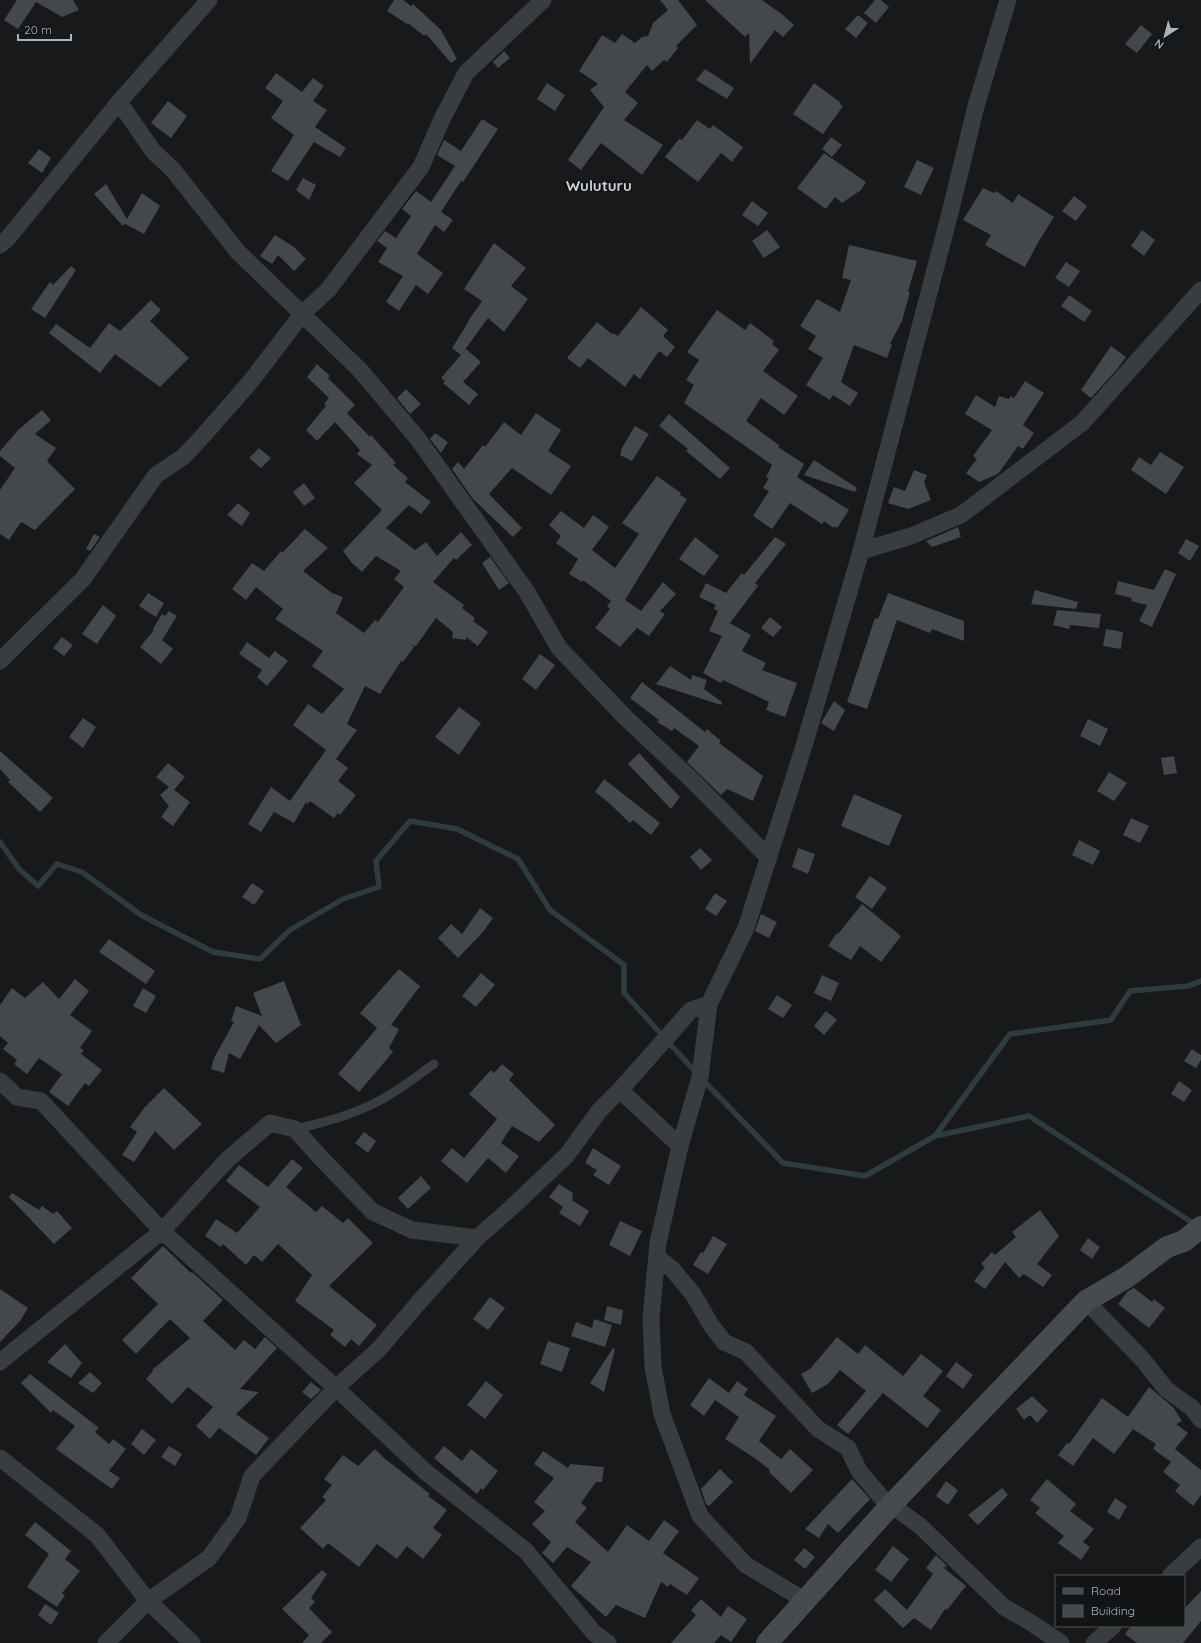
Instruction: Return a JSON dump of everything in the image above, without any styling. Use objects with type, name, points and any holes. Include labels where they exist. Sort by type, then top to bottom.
[{"type":"street","points":[[0,245],[8,238],[119,102],[209,0]]},
{"type":"street","points":[[0,661],[83,579],[156,475],[183,457],[202,437],[251,381],[303,313],[328,290],[421,167],[442,119],[466,73],[543,0]]},
{"type":"street","points":[[804,1600],[746,1565],[700,1516],[662,1414],[653,1367],[651,1318],[656,1257],[680,1146],[700,1077],[709,1004],[746,928],[803,749],[861,551],[976,106],[1008,0]]},
{"type":"street","points":[[119,102],[153,151],[174,170],[238,252],[303,313],[360,370],[418,439],[528,592],[560,648],[626,718],[694,782],[769,858]]},
{"type":"street","points":[[861,551],[911,536],[962,514],[1082,424],[1201,290]]},
{"type":"street","points":[[106,1643],[148,1601],[209,1558],[238,1518],[252,1476],[336,1388],[380,1348],[477,1238],[567,1155],[599,1111],[620,1090],[691,1010],[709,1004]]},
{"type":"street","points":[[0,1081],[16,1096],[41,1101],[162,1231],[336,1388],[427,1473],[526,1551],[594,1633],[608,1643]]},
{"type":"street","points":[[620,1090],[680,1146]]},
{"type":"street","points":[[0,1362],[162,1231],[227,1160],[270,1124],[295,1129],[373,1212],[412,1230],[477,1238]]},
{"type":"street","points":[[767,1643],[804,1600],[891,1505],[1086,1301],[1127,1277],[1167,1247],[1184,1241],[1201,1227]]},
{"type":"street","points":[[656,1257],[672,1268],[693,1294],[711,1325],[724,1342],[746,1352],[818,1429],[848,1448],[859,1470],[882,1498],[920,1526],[982,1588],[1004,1607],[1030,1622],[1061,1643]]},
{"type":"street","points":[[1086,1301],[1143,1360],[1166,1389],[1192,1408],[1201,1420]]},
{"type":"street","points":[[0,1458],[98,1535],[148,1601],[192,1643]]},
{"type":"street","points":[[1171,1575],[1201,1547]]},
{"type":"street","points":[[1094,1643],[1112,1627]]},
{"type":"lane","points":[[295,1129],[316,1124],[369,1105],[390,1095],[434,1064]]},
{"type":"building","points":[[17,0],[73,0],[79,10],[62,17],[36,2],[18,29],[4,20]]},
{"type":"building","points":[[394,0],[403,0],[411,6],[413,4],[441,30],[457,59],[451,63],[426,34],[424,36],[408,23],[407,24],[387,11]]},
{"type":"building","points":[[660,0],[678,0],[697,25],[676,46],[678,48],[667,62],[664,60],[652,71],[647,65],[625,92],[638,103],[624,120],[663,145],[642,175],[601,143],[581,170],[568,160],[604,107],[590,90],[598,84],[579,71],[602,35],[615,43],[622,34],[635,43],[642,37],[648,36],[653,23],[668,10]]},
{"type":"building","points":[[705,0],[762,0],[794,25],[783,37],[775,30],[750,64],[749,33],[745,37]]},
{"type":"building","points":[[875,0],[881,0],[889,7],[876,23],[864,13]]},
{"type":"building","points":[[858,15],[868,23],[856,38],[845,29]]},
{"type":"building","points":[[1141,25],[1152,34],[1137,53],[1125,44]]},
{"type":"building","points":[[504,51],[510,58],[498,68],[493,62]]},
{"type":"building","points":[[705,69],[734,88],[727,99],[696,80]]},
{"type":"building","points":[[276,73],[302,92],[313,78],[324,86],[313,101],[327,110],[315,127],[346,148],[340,157],[314,142],[288,181],[271,171],[294,135],[271,118],[283,101],[265,88]]},
{"type":"building","points":[[547,83],[565,95],[555,111],[537,99]]},
{"type":"building","points":[[814,83],[843,106],[823,134],[793,114]]},
{"type":"building","points":[[168,101],[187,116],[171,138],[151,123]]},
{"type":"building","points":[[482,119],[498,129],[441,212],[453,220],[444,232],[435,225],[417,254],[443,273],[428,294],[416,285],[399,311],[386,302],[403,276],[378,262],[387,248],[377,241],[385,231],[396,238],[411,216],[402,209],[416,191],[431,202],[455,166],[437,155],[444,140],[461,151]]},
{"type":"building","points":[[697,120],[710,129],[713,125],[743,147],[732,162],[721,153],[698,182],[665,157],[679,139],[682,140]]},
{"type":"building","points":[[831,137],[842,145],[832,157],[822,149]]},
{"type":"building","points":[[39,149],[51,158],[42,173],[28,163]]},
{"type":"building","points":[[824,153],[866,182],[861,190],[842,203],[835,197],[826,209],[797,188]]},
{"type":"building","points":[[917,160],[934,168],[921,195],[904,187]]},
{"type":"building","points":[[303,178],[316,185],[309,200],[296,190]]},
{"type":"building","points":[[106,184],[127,219],[142,193],[160,206],[144,234],[125,224],[123,226],[94,194]]},
{"type":"building","points":[[983,188],[994,193],[996,191],[1013,203],[1018,194],[1054,217],[1025,267],[985,245],[991,235],[963,220]]},
{"type":"building","points":[[1074,196],[1087,206],[1076,221],[1062,211]]},
{"type":"building","points":[[752,201],[768,213],[758,226],[742,215]]},
{"type":"building","points":[[767,230],[780,247],[764,258],[752,241]]},
{"type":"building","points":[[1142,230],[1155,240],[1144,256],[1131,246]]},
{"type":"building","points":[[275,235],[294,247],[306,259],[294,271],[278,255],[272,264],[260,256]]},
{"type":"building","points":[[494,243],[526,268],[511,286],[528,299],[504,332],[488,318],[461,355],[452,348],[482,301],[464,289]]},
{"type":"building","points":[[849,245],[917,261],[908,292],[910,292],[902,321],[890,344],[892,345],[887,358],[854,345],[841,382],[858,393],[850,406],[833,395],[830,400],[806,385],[823,358],[808,349],[816,336],[800,326],[817,299],[840,312],[851,280],[842,278]]},
{"type":"building","points":[[1066,262],[1080,271],[1069,287],[1055,278]]},
{"type":"building","points":[[71,266],[76,270],[45,318],[31,309],[50,282],[53,285]]},
{"type":"building","points":[[1069,295],[1092,311],[1084,322],[1061,306]]},
{"type":"building","points":[[151,300],[161,310],[150,321],[189,358],[160,387],[115,354],[100,373],[49,333],[56,324],[90,348],[109,323],[120,331]]},
{"type":"building","points":[[641,307],[668,330],[663,336],[675,347],[667,357],[659,351],[640,379],[634,374],[625,387],[588,358],[580,368],[567,358],[597,322],[612,334],[613,333],[618,336]]},
{"type":"building","points":[[717,310],[745,330],[750,323],[774,341],[772,344],[779,350],[763,371],[798,396],[784,415],[761,398],[746,421],[779,445],[778,447],[804,464],[797,477],[849,510],[837,528],[835,526],[834,528],[824,521],[822,524],[790,503],[772,529],[753,516],[769,491],[763,488],[769,478],[766,477],[772,465],[684,403],[694,385],[686,380],[699,360],[687,352]]},
{"type":"building","points":[[1111,346],[1126,357],[1091,398],[1081,390]]},
{"type":"building","points":[[466,349],[481,362],[463,382],[478,394],[469,405],[443,383],[445,381],[441,378]]},
{"type":"building","points":[[317,364],[330,376],[328,378],[355,405],[347,413],[370,437],[371,435],[396,463],[393,465],[408,478],[405,482],[431,502],[421,514],[409,505],[386,528],[415,550],[426,542],[437,556],[461,532],[472,545],[456,560],[454,558],[433,582],[464,605],[462,608],[475,618],[473,621],[488,632],[478,646],[466,637],[466,640],[452,638],[453,632],[436,618],[416,646],[411,645],[414,647],[403,662],[401,661],[380,694],[365,686],[347,724],[357,730],[336,759],[348,768],[338,781],[356,795],[340,815],[338,813],[334,818],[310,801],[308,804],[306,802],[294,823],[274,812],[261,832],[248,824],[271,787],[290,801],[326,750],[293,725],[308,704],[322,714],[344,689],[312,666],[323,651],[275,619],[283,609],[256,587],[246,600],[232,589],[252,563],[264,571],[281,551],[282,553],[305,529],[328,548],[303,571],[332,593],[343,597],[336,613],[364,633],[375,620],[378,622],[404,587],[394,579],[401,571],[376,556],[362,572],[352,563],[343,551],[382,510],[354,483],[372,465],[357,454],[360,450],[335,422],[317,441],[306,430],[326,406],[324,404],[329,398],[307,377]]},
{"type":"building","points":[[1025,381],[1044,393],[1023,425],[1034,433],[1023,449],[1018,446],[998,474],[979,482],[966,473],[977,459],[973,456],[992,430],[965,414],[976,395],[995,407],[999,396],[1009,399],[1011,396],[1014,398]]},
{"type":"building","points":[[406,389],[421,404],[410,414],[397,398]]},
{"type":"building","points":[[42,410],[51,420],[35,434],[56,448],[47,461],[75,489],[35,530],[21,522],[9,540],[0,534],[0,490],[15,468],[0,456],[0,451],[19,429]]},
{"type":"building","points":[[536,413],[561,430],[548,451],[571,466],[551,495],[512,468],[489,494],[522,528],[513,537],[473,499],[452,469],[458,462],[464,469],[483,445],[485,447],[504,422],[521,435]]},
{"type":"building","points":[[669,414],[730,468],[720,479],[686,451],[688,449],[659,426]]},
{"type":"building","points":[[635,426],[649,434],[632,461],[620,455],[622,448]]},
{"type":"building","points":[[435,433],[448,442],[441,453],[430,439]]},
{"type":"building","points":[[259,448],[271,458],[261,468],[249,458]]},
{"type":"building","points":[[1160,452],[1184,467],[1166,494],[1131,470],[1139,457],[1151,465]]},
{"type":"building","points":[[814,460],[857,488],[855,492],[804,475]]},
{"type":"building","points":[[914,470],[927,475],[924,482],[931,500],[908,509],[888,503],[894,487],[905,491]]},
{"type":"building","points":[[657,476],[687,499],[625,600],[641,611],[663,582],[676,594],[660,611],[665,614],[649,636],[637,628],[620,647],[595,628],[610,609],[607,606],[611,601],[583,580],[582,582],[569,574],[578,559],[556,543],[561,536],[549,525],[561,511],[584,528],[593,515],[609,527],[592,550],[615,568],[639,534],[622,523]]},
{"type":"building","points":[[304,483],[315,498],[304,506],[293,492]]},
{"type":"building","points":[[238,503],[250,513],[242,526],[227,515]]},
{"type":"building","points":[[958,527],[961,537],[932,547],[926,541]]},
{"type":"building","points":[[94,534],[100,537],[90,551],[86,549]]},
{"type":"building","points":[[695,537],[719,556],[704,576],[679,559]]},
{"type":"building","points":[[775,537],[786,544],[755,583],[758,586],[730,623],[751,635],[742,651],[766,663],[762,670],[797,683],[785,717],[766,710],[769,702],[723,680],[721,683],[703,673],[722,636],[709,631],[718,611],[714,609],[716,605],[699,597],[706,583],[726,593],[742,573],[744,575]]},
{"type":"building","points":[[1186,539],[1199,546],[1190,561],[1178,553]]},
{"type":"building","points":[[490,557],[509,583],[499,590],[482,563]]},
{"type":"building","points":[[1165,569],[1176,574],[1152,627],[1139,621],[1147,605],[1131,601],[1132,598],[1115,594],[1118,581],[1154,590]]},
{"type":"building","points":[[1035,590],[1078,602],[1076,609],[1031,604]]},
{"type":"building","points":[[148,593],[164,603],[156,617],[139,606]]},
{"type":"building","points":[[888,593],[964,621],[964,641],[932,629],[930,633],[897,620],[867,709],[847,702],[875,618],[878,619]]},
{"type":"building","points":[[103,605],[116,616],[97,644],[82,634]]},
{"type":"building","points":[[1057,610],[1101,614],[1099,628],[1070,625],[1069,629],[1053,625]]},
{"type":"building","points":[[169,611],[177,616],[162,640],[173,649],[161,664],[140,647],[154,630],[153,629],[162,614],[165,616]]},
{"type":"building","points":[[770,617],[782,627],[773,637],[761,628]]},
{"type":"building","points":[[1106,629],[1123,632],[1121,649],[1103,646]]},
{"type":"building","points":[[62,637],[73,645],[64,656],[53,648]]},
{"type":"building","points":[[247,642],[269,658],[275,651],[288,661],[267,686],[257,677],[262,670],[239,654]]},
{"type":"building","points":[[540,654],[555,665],[536,690],[522,679]]},
{"type":"building","points":[[670,666],[691,680],[692,675],[707,680],[704,689],[722,702],[721,705],[656,684]]},
{"type":"building","points":[[642,682],[705,732],[707,729],[721,741],[719,743],[763,776],[753,801],[727,789],[721,795],[687,762],[699,746],[674,728],[672,731],[657,722],[659,720],[630,698]]},
{"type":"building","points":[[834,701],[845,710],[834,731],[821,723]]},
{"type":"building","points":[[459,707],[481,723],[459,755],[435,737]]},
{"type":"building","points":[[83,718],[96,727],[83,748],[69,737]]},
{"type":"building","points":[[1088,719],[1108,729],[1100,746],[1080,736]]},
{"type":"building","points":[[0,751],[53,798],[40,812],[8,782],[10,780],[0,769]]},
{"type":"building","points":[[639,753],[680,797],[671,809],[628,764]]},
{"type":"building","points":[[1174,756],[1177,773],[1164,775],[1161,758]]},
{"type":"building","points":[[168,763],[185,777],[174,790],[190,802],[173,826],[161,817],[169,806],[160,795],[169,787],[156,777]]},
{"type":"building","points":[[1109,772],[1127,783],[1114,801],[1097,791]]},
{"type":"building","points":[[604,779],[660,823],[651,835],[633,820],[630,823],[595,792]]},
{"type":"building","points":[[854,794],[902,815],[889,846],[841,826]]},
{"type":"building","points":[[1131,818],[1149,826],[1140,843],[1123,835]]},
{"type":"building","points":[[1079,840],[1100,851],[1093,865],[1072,855]]},
{"type":"building","points":[[700,848],[712,860],[701,870],[690,857]]},
{"type":"building","points":[[798,848],[815,854],[808,874],[792,867]]},
{"type":"building","points":[[870,876],[887,888],[872,909],[855,897]]},
{"type":"building","points":[[252,883],[264,891],[254,905],[242,897]]},
{"type":"building","points":[[715,893],[727,901],[716,916],[705,909]]},
{"type":"building","points":[[862,904],[901,936],[881,962],[860,946],[851,960],[828,946]]},
{"type":"building","points":[[480,908],[493,918],[483,932],[458,958],[438,938],[451,924],[462,934]]},
{"type":"building","points":[[761,914],[777,922],[769,938],[755,931]]},
{"type":"building","points":[[109,939],[155,971],[146,984],[99,952]]},
{"type":"building","points":[[399,969],[420,986],[391,1025],[399,1029],[389,1048],[393,1052],[359,1092],[338,1074],[377,1028],[360,1013]]},
{"type":"building","points":[[481,973],[495,985],[476,1007],[462,996]]},
{"type":"building","points":[[822,975],[839,983],[831,1001],[814,993]]},
{"type":"building","points":[[75,979],[89,991],[70,1015],[92,1031],[80,1048],[84,1050],[81,1054],[102,1070],[89,1086],[85,1083],[68,1106],[49,1092],[62,1074],[39,1058],[27,1074],[14,1064],[17,1060],[3,1049],[8,1043],[0,1036],[0,1005],[12,988],[25,998],[43,982],[59,999]]},
{"type":"building","points":[[284,981],[301,1025],[276,1043],[259,1025],[240,1059],[229,1053],[224,1073],[211,1069],[214,1058],[234,1022],[231,1021],[236,1006],[262,1016],[253,993]]},
{"type":"building","points":[[143,988],[156,996],[146,1013],[133,1006]]},
{"type":"building","points":[[777,995],[792,1005],[783,1018],[768,1009]]},
{"type":"building","points":[[826,1011],[837,1020],[824,1035],[814,1026]]},
{"type":"building","points":[[1192,1049],[1201,1055],[1201,1060],[1196,1068],[1184,1061]]},
{"type":"building","points":[[502,1064],[514,1074],[509,1080],[555,1125],[539,1142],[512,1126],[501,1143],[519,1156],[506,1173],[488,1158],[467,1183],[441,1161],[452,1148],[464,1158],[497,1119],[469,1094],[491,1070],[494,1073]]},
{"type":"building","points":[[1179,1081],[1192,1090],[1184,1102],[1171,1094]]},
{"type":"building","points":[[164,1088],[202,1124],[174,1150],[155,1131],[134,1162],[122,1155],[137,1132],[130,1127],[144,1108]]},
{"type":"building","points":[[364,1132],[376,1141],[368,1153],[355,1143]]},
{"type":"building","points":[[593,1148],[621,1166],[609,1185],[593,1175],[597,1170],[585,1163]]},
{"type":"building","points":[[292,1159],[303,1168],[286,1187],[316,1212],[322,1206],[343,1223],[348,1218],[373,1243],[329,1286],[377,1325],[359,1346],[351,1339],[345,1347],[330,1335],[334,1330],[295,1301],[312,1275],[278,1244],[262,1262],[254,1255],[246,1265],[223,1244],[221,1247],[205,1236],[216,1219],[237,1233],[260,1207],[226,1181],[239,1165],[268,1187]]},
{"type":"building","points":[[421,1176],[431,1188],[408,1209],[398,1198]]},
{"type":"building","points":[[559,1184],[573,1193],[572,1200],[589,1211],[580,1226],[559,1213],[563,1207],[549,1197]]},
{"type":"building","points":[[12,1193],[39,1210],[42,1206],[53,1214],[57,1211],[72,1228],[54,1244],[9,1197]]},
{"type":"building","points":[[1040,1210],[1059,1236],[1037,1264],[1052,1275],[1043,1287],[1024,1274],[1019,1278],[1005,1262],[985,1289],[974,1281],[985,1267],[981,1264],[992,1252],[995,1255],[1016,1237],[1012,1232]]},
{"type":"building","points":[[620,1221],[642,1231],[630,1256],[609,1245]]},
{"type":"building","points":[[713,1236],[727,1244],[708,1274],[693,1265],[701,1252],[703,1253]]},
{"type":"building","points":[[1088,1238],[1100,1247],[1092,1259],[1080,1250]]},
{"type":"building","points":[[163,1246],[191,1273],[192,1272],[223,1300],[203,1321],[235,1350],[244,1340],[255,1349],[265,1337],[277,1348],[240,1389],[259,1392],[236,1414],[269,1438],[256,1455],[219,1428],[210,1439],[196,1426],[213,1407],[188,1387],[172,1404],[146,1379],[153,1371],[152,1370],[190,1338],[170,1319],[136,1354],[122,1340],[158,1304],[131,1278]]},
{"type":"building","points":[[1134,1288],[1152,1302],[1154,1299],[1165,1308],[1149,1328],[1118,1304],[1128,1291]]},
{"type":"building","points":[[0,1289],[28,1308],[20,1321],[0,1342]]},
{"type":"building","points":[[490,1297],[505,1308],[488,1330],[473,1319]]},
{"type":"building","points":[[607,1306],[623,1310],[621,1325],[604,1320]]},
{"type":"building","points":[[594,1319],[612,1325],[605,1347],[571,1336],[576,1322],[592,1328]]},
{"type":"building","points":[[837,1337],[858,1354],[865,1345],[903,1376],[921,1354],[943,1371],[923,1396],[941,1410],[927,1428],[883,1393],[848,1434],[837,1425],[866,1391],[840,1370],[828,1384],[812,1393],[801,1374],[810,1369]]},
{"type":"building","points":[[548,1341],[570,1348],[562,1372],[540,1364]]},
{"type":"building","points":[[65,1344],[82,1363],[71,1378],[47,1362]]},
{"type":"building","points":[[613,1348],[615,1349],[604,1392],[590,1383]]},
{"type":"building","points":[[956,1362],[973,1375],[963,1389],[946,1376]]},
{"type":"building","points":[[90,1372],[102,1383],[93,1393],[78,1383]]},
{"type":"building","points":[[30,1374],[99,1428],[95,1432],[109,1444],[113,1439],[126,1449],[109,1471],[120,1478],[112,1489],[56,1449],[75,1426],[53,1410],[51,1413],[21,1383]]},
{"type":"building","points":[[709,1378],[729,1393],[737,1381],[748,1389],[744,1395],[776,1416],[759,1441],[781,1459],[790,1449],[813,1470],[791,1493],[769,1472],[770,1470],[725,1439],[739,1417],[715,1400],[704,1416],[690,1405]]},
{"type":"building","points":[[486,1381],[503,1395],[485,1419],[467,1405]]},
{"type":"building","points":[[311,1382],[321,1390],[311,1399],[302,1392]]},
{"type":"building","points":[[1149,1387],[1173,1407],[1182,1421],[1176,1424],[1188,1433],[1175,1449],[1201,1470],[1201,1495],[1193,1506],[1175,1491],[1180,1485],[1163,1472],[1171,1462],[1153,1449],[1156,1444],[1133,1429],[1114,1454],[1093,1438],[1073,1466],[1058,1455],[1067,1443],[1069,1444],[1102,1398],[1128,1417]]},
{"type":"building","points":[[1032,1396],[1048,1411],[1037,1423],[1030,1415],[1024,1420],[1016,1409]]},
{"type":"building","points":[[142,1429],[156,1440],[144,1455],[131,1444]]},
{"type":"building","points":[[169,1446],[182,1454],[175,1466],[161,1457]]},
{"type":"building","points":[[444,1446],[462,1461],[471,1449],[498,1471],[483,1490],[481,1488],[477,1494],[434,1458]]},
{"type":"building","points":[[375,1449],[384,1458],[430,1494],[428,1496],[447,1510],[433,1528],[442,1535],[423,1559],[407,1546],[397,1559],[377,1544],[359,1567],[328,1543],[323,1549],[300,1528],[326,1500],[322,1497],[332,1485],[324,1479],[343,1455],[358,1466]]},
{"type":"building","points":[[543,1451],[568,1468],[570,1464],[604,1467],[602,1482],[596,1482],[581,1503],[587,1508],[575,1522],[608,1552],[627,1525],[649,1541],[664,1520],[679,1531],[663,1553],[699,1578],[687,1595],[670,1584],[668,1587],[661,1582],[645,1618],[616,1605],[606,1617],[571,1586],[591,1562],[567,1547],[553,1563],[542,1553],[551,1542],[532,1524],[545,1511],[534,1502],[554,1478],[534,1464]]},
{"type":"building","points":[[720,1469],[733,1482],[709,1506],[706,1504],[701,1489]]},
{"type":"building","points":[[852,1479],[870,1499],[838,1533],[828,1524],[819,1538],[805,1529]]},
{"type":"building","points":[[1047,1479],[1076,1504],[1070,1511],[1094,1529],[1083,1542],[1090,1547],[1081,1560],[1058,1543],[1064,1536],[1035,1513],[1040,1508],[1030,1500]]},
{"type":"building","points":[[946,1481],[958,1490],[948,1505],[936,1496]]},
{"type":"building","points":[[1002,1488],[1008,1495],[978,1525],[968,1515]]},
{"type":"building","points":[[1115,1498],[1127,1506],[1119,1520],[1107,1512]]},
{"type":"building","points":[[35,1522],[71,1551],[65,1559],[80,1571],[62,1593],[65,1595],[57,1607],[27,1587],[49,1554],[25,1535]]},
{"type":"building","points":[[893,1546],[909,1559],[891,1582],[875,1570]]},
{"type":"building","points":[[804,1548],[815,1557],[805,1569],[794,1560]]},
{"type":"building","points":[[936,1555],[947,1566],[944,1568],[966,1586],[947,1610],[945,1609],[931,1630],[914,1618],[903,1628],[874,1600],[885,1589],[907,1610],[933,1574],[926,1568]]},
{"type":"building","points":[[322,1570],[327,1574],[311,1598],[315,1602],[309,1608],[332,1632],[321,1643],[302,1643],[309,1635],[282,1609]]},
{"type":"building","points":[[1201,1591],[1201,1621],[1183,1643],[1137,1643],[1125,1634],[1130,1627],[1185,1627],[1185,1608]]},
{"type":"building","points":[[701,1599],[721,1617],[728,1606],[747,1619],[731,1642],[721,1635],[714,1643],[671,1643],[696,1615],[691,1610]]},
{"type":"building","points":[[45,1604],[59,1613],[51,1625],[38,1615]]},
{"type":"waterway","points":[[0,842],[19,869],[38,886],[57,864],[82,872],[141,915],[213,952],[260,959],[290,930],[343,899],[379,887],[376,861],[410,821],[457,829],[518,859],[550,910],[624,965],[624,993],[700,1077],[783,1163],[865,1176],[935,1136],[1029,1116],[1196,1225]]},
{"type":"waterway","points":[[935,1136],[1010,1034],[1111,1020],[1130,991],[1188,986],[1201,981]]},
{"type":"district","name":"Wuluturu","points":[[599,186]]}]
